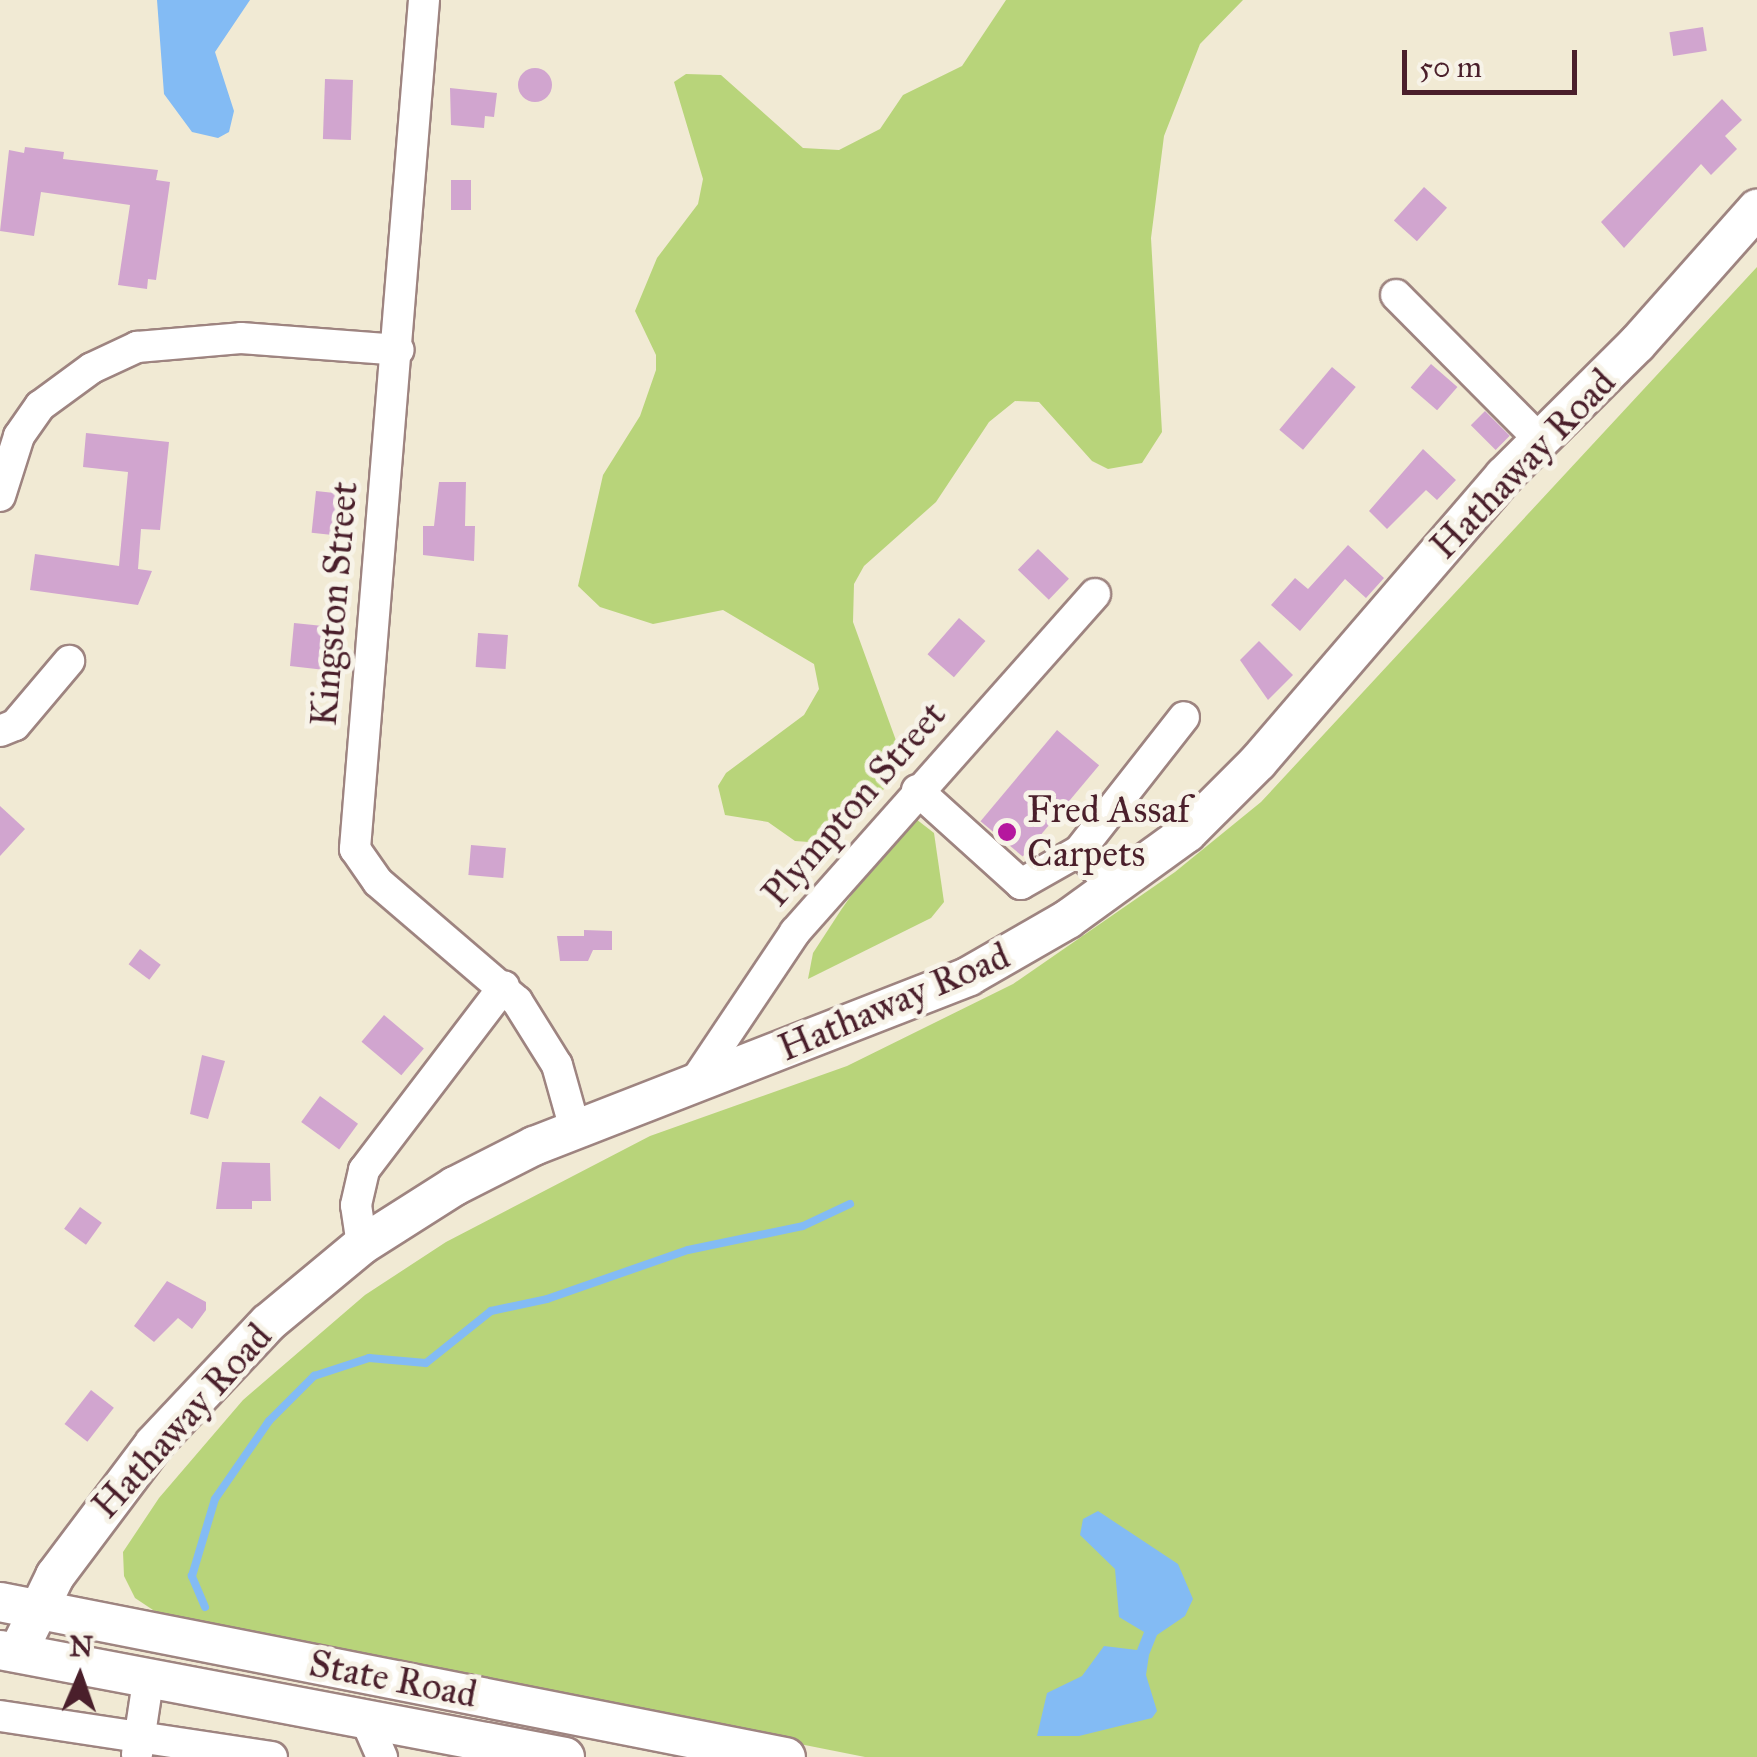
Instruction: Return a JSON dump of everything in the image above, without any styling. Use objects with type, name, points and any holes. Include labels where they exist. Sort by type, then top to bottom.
[{"type":"main road","name":"Hathaway Road","points":[[6,1655],[91,1524],[182,1412],[268,1323],[362,1245],[455,1186],[575,1129],[970,976],[1114,888],[1221,802],[1540,438],[1637,344],[1757,209]]},
{"type":"main road","name":"State Road","points":[[0,1602],[786,1757]]},
{"type":"main road","name":"State Road","points":[[6,1655],[149,1675],[364,1716],[475,1748],[565,1757]]},
{"type":"street","name":"Kingston Street","points":[[424,0],[400,350],[356,849],[386,890],[504,986],[557,1064],[575,1129]]},
{"type":"street","points":[[1396,295],[1540,438]]},
{"type":"street","points":[[0,496],[19,436],[55,393],[137,348],[207,338],[400,350]]},
{"type":"street","name":"Plympton Street","points":[[694,1083],[763,972],[918,790],[1095,594]]},
{"type":"street","points":[[0,731],[16,725],[69,660]]},
{"type":"street","points":[[918,790],[1021,884],[1078,851],[1184,717]]},
{"type":"street","points":[[1078,851],[1114,888]]},
{"type":"street","points":[[362,1245],[356,1205],[364,1170],[504,986]]},
{"type":"street","points":[[138,1748],[149,1675]]},
{"type":"street","points":[[0,1716],[138,1748],[272,1757]]},
{"type":"street","points":[[364,1716],[382,1757]]},
{"type":"green space","points":[[1006,0],[1243,0],[1200,44],[1164,136],[1151,238],[1162,432],[1142,463],[1108,469],[1092,461],[1039,402],[1015,401],[989,422],[936,502],[864,566],[854,584],[853,622],[898,746],[897,776],[861,812],[809,842],[795,841],[768,822],[725,815],[718,786],[726,773],[804,715],[819,689],[814,664],[723,610],[653,624],[600,607],[578,586],[603,475],[640,416],[656,370],[656,355],[635,311],[657,258],[698,204],[703,179],[674,82],[686,74],[721,75],[803,148],[839,150],[880,129],[903,95],[962,66]]},
{"type":"green space","points":[[1757,267],[1757,1757],[865,1757],[165,1618],[135,1598],[124,1576],[123,1552],[159,1498],[243,1400],[365,1295],[446,1242],[650,1136],[847,1066],[1013,984],[1175,872],[1261,802]]},
{"type":"green space","points":[[916,819],[934,833],[944,902],[931,918],[808,979],[813,953],[841,910],[895,833]]},
{"type":"water","points":[[157,0],[250,0],[215,52],[234,111],[229,132],[218,138],[192,132],[164,94]]},
{"type":"water","points":[[1098,1511],[1178,1564],[1193,1599],[1185,1616],[1157,1635],[1149,1655],[1146,1675],[1157,1711],[1152,1718],[1079,1736],[1037,1736],[1047,1693],[1082,1676],[1104,1646],[1137,1650],[1144,1632],[1119,1617],[1115,1569],[1080,1535],[1083,1519]]},
{"type":"building","points":[[1703,27],[1707,51],[1673,56],[1669,32]]},
{"type":"building","points":[[535,68],[547,73],[552,85],[547,97],[535,102],[523,97],[518,85],[523,73]]},
{"type":"building","points":[[325,79],[353,80],[351,140],[323,139]]},
{"type":"building","points":[[450,88],[497,93],[494,117],[485,116],[484,128],[451,125]]},
{"type":"building","points":[[1722,99],[1742,120],[1725,136],[1737,149],[1711,175],[1701,164],[1624,248],[1601,222]]},
{"type":"building","points":[[25,147],[64,152],[63,159],[158,170],[156,180],[170,182],[156,280],[148,279],[147,289],[118,285],[130,205],[41,192],[34,236],[0,231],[9,150],[24,153]]},
{"type":"building","points":[[451,180],[471,180],[471,210],[451,210]]},
{"type":"building","points":[[1424,187],[1447,208],[1417,241],[1394,220]]},
{"type":"building","points":[[1431,364],[1457,387],[1437,410],[1411,387]]},
{"type":"building","points":[[1332,367],[1356,387],[1303,450],[1279,430]]},
{"type":"building","points":[[1485,411],[1510,436],[1496,450],[1471,425]]},
{"type":"building","points":[[86,433],[169,442],[160,530],[141,529],[138,569],[152,571],[138,605],[30,590],[35,554],[119,566],[128,472],[83,467]]},
{"type":"building","points":[[1423,449],[1456,480],[1437,500],[1426,490],[1387,529],[1369,511]]},
{"type":"building","points":[[439,482],[466,482],[465,526],[475,526],[474,561],[423,555],[423,526],[434,526]]},
{"type":"building","points":[[316,491],[344,494],[339,536],[312,533]]},
{"type":"building","points":[[1348,545],[1384,578],[1366,598],[1345,579],[1300,631],[1271,605],[1295,578],[1308,589]]},
{"type":"building","points":[[1038,549],[1069,579],[1049,600],[1018,570]]},
{"type":"building","points":[[959,618],[985,641],[954,677],[928,654]]},
{"type":"building","points":[[294,623],[323,626],[325,670],[290,666]]},
{"type":"building","points":[[478,633],[508,635],[506,669],[476,667]]},
{"type":"building","points":[[1259,641],[1293,675],[1268,700],[1240,660]]},
{"type":"building","points":[[1057,730],[1099,765],[1023,857],[981,821]]},
{"type":"building","points":[[0,806],[25,829],[0,856]]},
{"type":"building","points":[[471,845],[506,848],[503,878],[468,875]]},
{"type":"building","points":[[584,930],[612,931],[612,950],[593,950],[588,961],[560,961],[557,936],[584,936]]},
{"type":"building","points":[[140,949],[161,965],[149,980],[129,964]]},
{"type":"building","points":[[384,1015],[424,1048],[401,1075],[362,1042]]},
{"type":"building","points":[[202,1055],[225,1061],[208,1119],[190,1114]]},
{"type":"building","points":[[320,1096],[358,1124],[339,1150],[301,1122]]},
{"type":"building","points":[[222,1162],[270,1163],[271,1201],[252,1201],[252,1209],[216,1209]]},
{"type":"building","points":[[80,1207],[102,1223],[86,1245],[64,1229]]},
{"type":"building","points":[[167,1281],[206,1302],[206,1310],[192,1329],[178,1318],[154,1342],[134,1326]]},
{"type":"building","points":[[91,1390],[114,1408],[87,1442],[65,1424]]},
{"type":"waterway","points":[[205,1607],[192,1576],[215,1499],[269,1421],[314,1376],[369,1358],[426,1363],[491,1311],[547,1299],[688,1250],[803,1226],[850,1204]]},
{"type":"place","name":"Fred Assaf Carpets","points":[[1007,832]]}]
